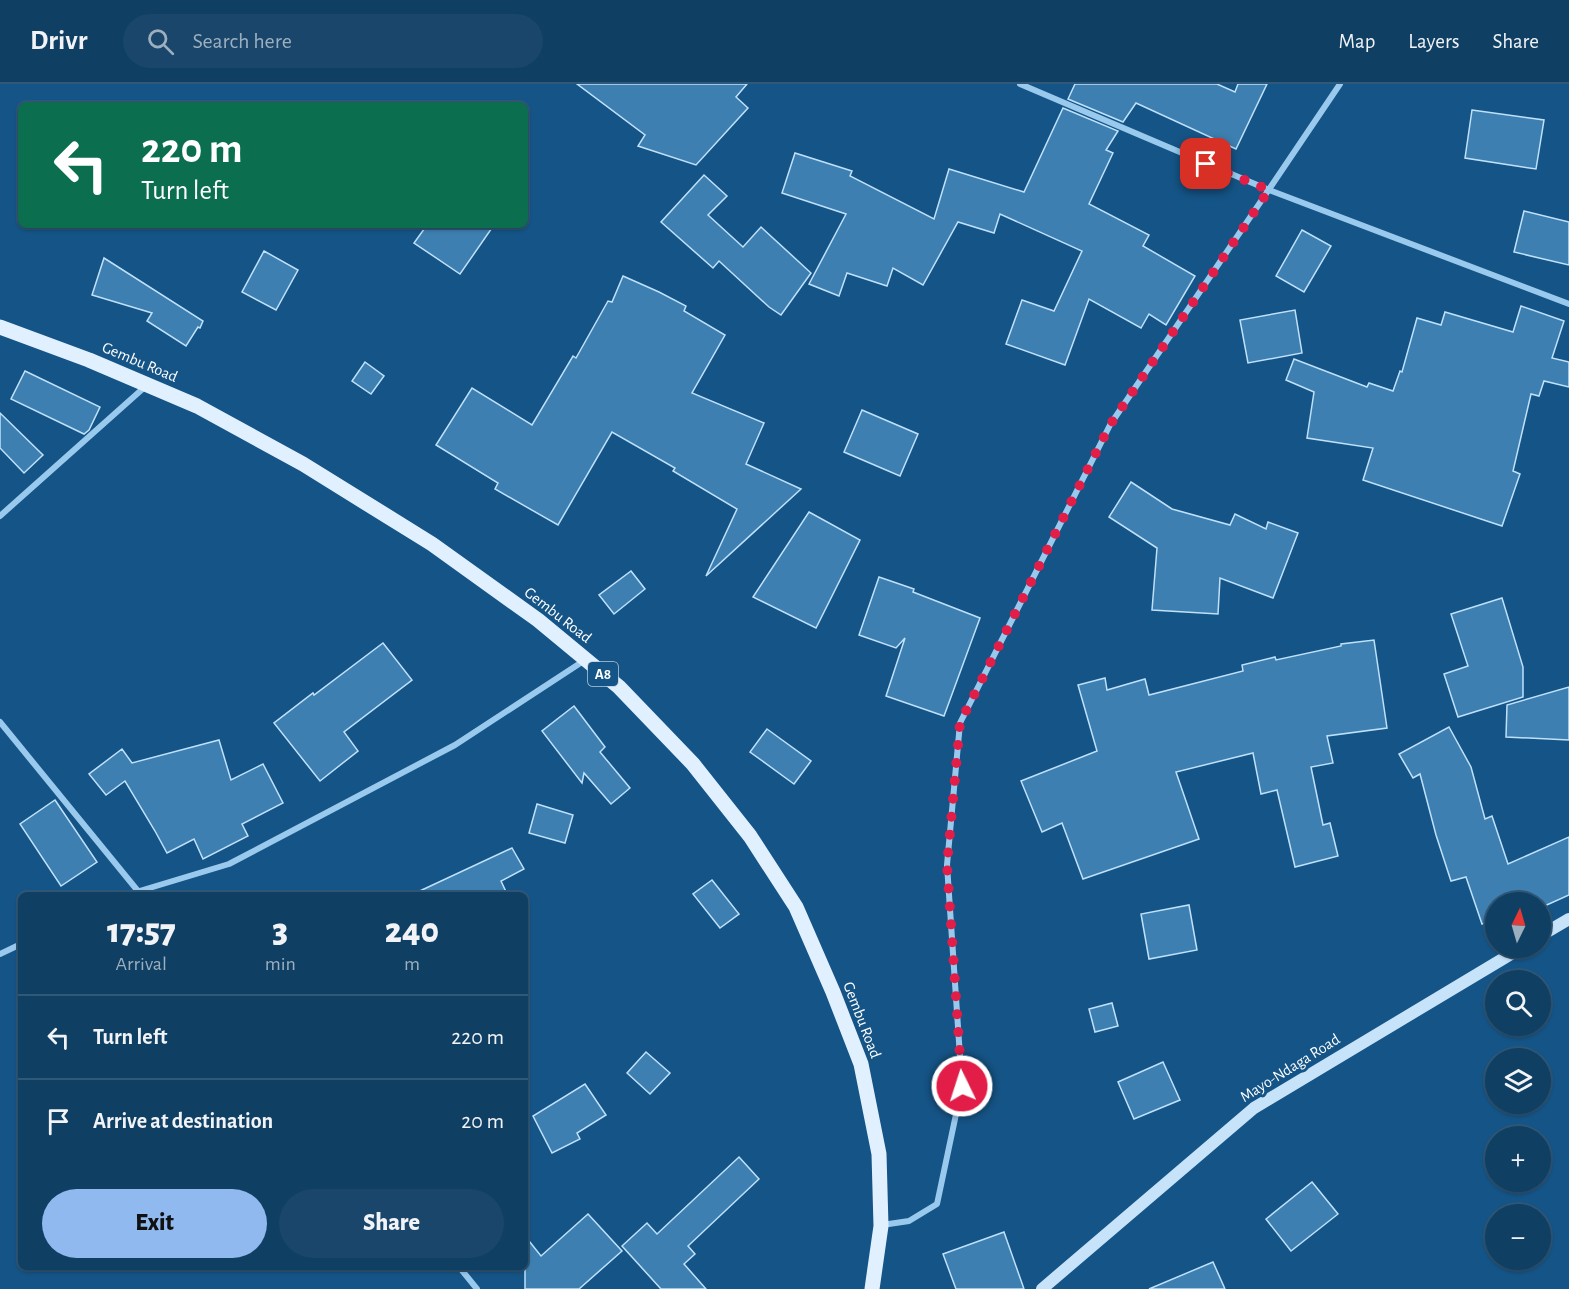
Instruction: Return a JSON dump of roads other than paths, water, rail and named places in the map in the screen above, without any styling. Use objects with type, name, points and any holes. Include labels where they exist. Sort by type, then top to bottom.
[{"type":"main road","name":"Gembu Road","points":[[0,327],[89,360],[197,406],[283,454],[432,544],[538,620],[619,687],[693,764],[750,836],[796,907],[861,1064],[879,1155],[881,1226],[872,1289]]},
{"type":"street","points":[[1020,84],[1269,190],[1569,304]]},
{"type":"street","points":[[881,1226],[909,1221],[937,1204],[962,1086],[947,865],[960,723],[1110,425],[1340,84]]},
{"type":"street","points":[[0,516],[147,385]]},
{"type":"street","points":[[143,892],[229,864],[455,745],[585,660]]},
{"type":"street","points":[[0,722],[139,892]]},
{"type":"street","points":[[1551,930],[1569,919]]},
{"type":"street","points":[[0,954],[18,945]]},
{"type":"street","name":"Mayo-Ndaga Road","points":[[1042,1289],[1254,1108],[1504,958]]},
{"type":"street","points":[[462,1270],[477,1289]]}]
